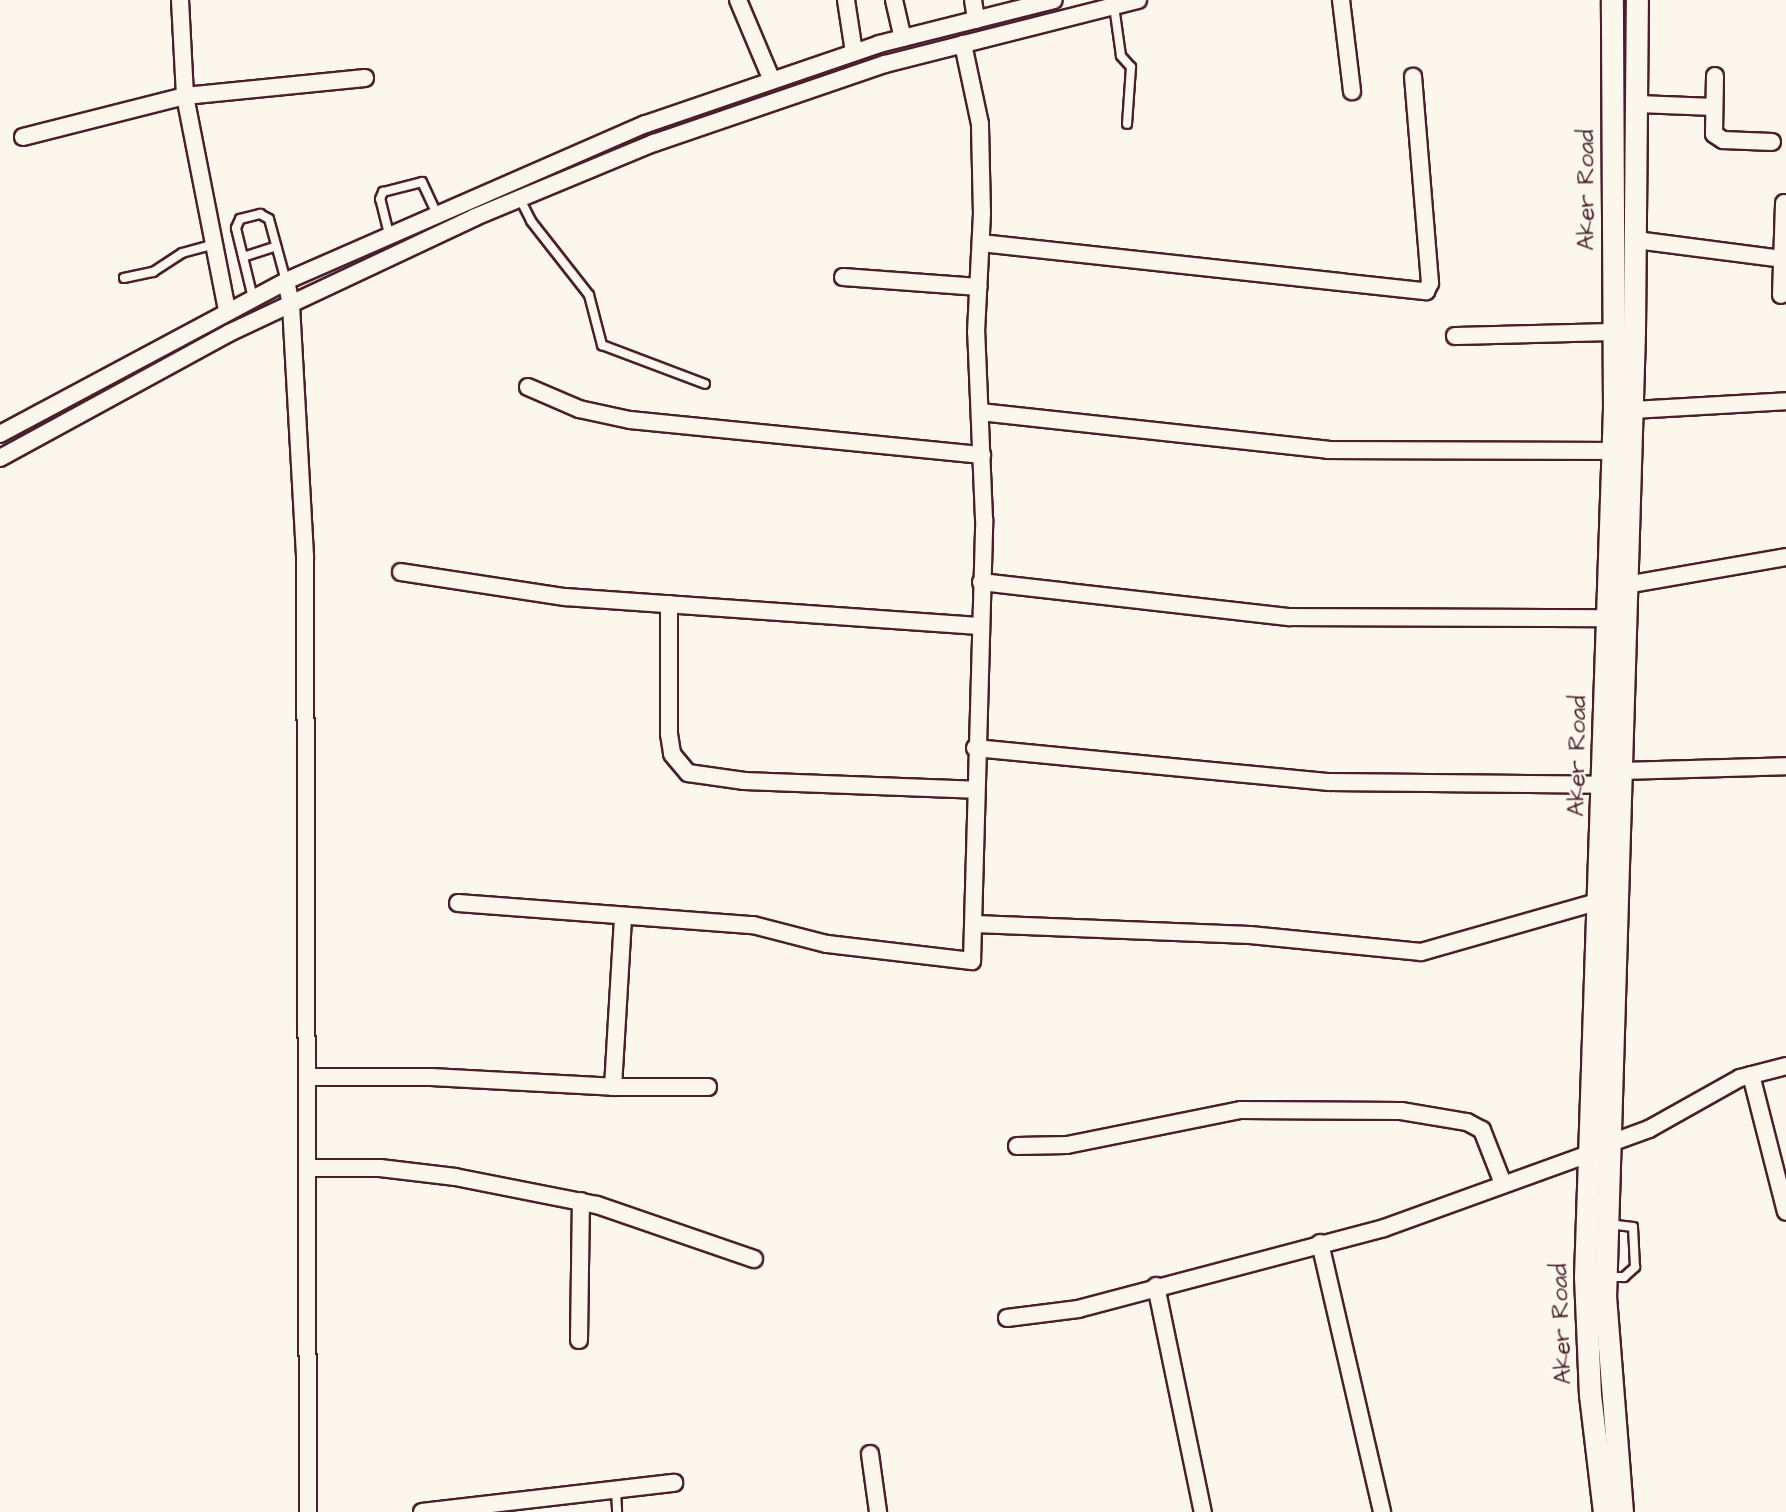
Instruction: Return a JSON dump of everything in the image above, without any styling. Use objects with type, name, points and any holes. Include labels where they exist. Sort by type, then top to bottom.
[{"type":"street","points":[[180,0],[185,96],[211,245],[227,310]]},
{"type":"street","points":[[738,0],[771,78]]},
{"type":"street","points":[[846,0],[854,52]]},
{"type":"street","points":[[894,0],[903,38]]},
{"type":"street","points":[[974,0],[976,20]]},
{"type":"street","points":[[0,434],[227,310],[436,212],[771,78],[903,38],[1054,0]]},
{"type":"street","points":[[0,458],[229,332],[520,199],[778,97],[963,44],[1138,0]]},
{"type":"street","points":[[1341,0],[1352,91]]},
{"type":"street","name":"Aker Road","points":[[1612,0],[1613,332],[1606,618],[1622,771],[1608,1144],[1607,1277],[1613,1446],[1622,1512]]},
{"type":"street","name":"Aker Road","points":[[1604,1512],[1590,1395],[1585,1277],[1603,785],[1626,584],[1636,240],[1637,0]]},
{"type":"street","points":[[458,903],[623,919],[753,925],[827,944],[963,963],[972,961],[975,949],[975,748],[981,582],[980,124],[963,44]]},
{"type":"street","points":[[1715,76],[1714,107],[1718,138],[1772,142]]},
{"type":"street","points":[[981,243],[1426,291],[1430,283],[1413,77]]},
{"type":"street","points":[[23,137],[185,96],[365,78]]},
{"type":"street","points":[[1638,104],[1714,107]]},
{"type":"street","points":[[1781,295],[1784,203]]},
{"type":"street","points":[[1636,240],[1782,259]]},
{"type":"street","points":[[843,277],[979,287]]},
{"type":"street","points":[[286,281],[292,304],[305,557],[310,1077],[308,1512]]},
{"type":"street","points":[[1455,336],[1613,332]]},
{"type":"street","points":[[528,387],[579,409],[630,420],[982,455]]},
{"type":"street","points":[[1632,410],[1786,401]]},
{"type":"street","points":[[980,412],[1328,450],[1611,451]]},
{"type":"street","points":[[1626,584],[1786,557]]},
{"type":"street","points":[[401,572],[565,597],[979,626]]},
{"type":"street","points":[[981,582],[1290,617],[1606,618]]},
{"type":"street","points":[[669,604],[669,734],[672,754],[688,773],[744,781],[975,790]]},
{"type":"street","points":[[975,748],[1329,782],[1603,785]]},
{"type":"street","points":[[1622,771],[1786,766]]},
{"type":"street","points":[[975,924],[1250,935],[1421,952],[1600,901]]},
{"type":"street","points":[[613,1087],[623,919]]},
{"type":"street","points":[[1608,1144],[1751,1075],[1786,1066]]},
{"type":"street","points":[[1751,1075],[1786,1212]]},
{"type":"street","points":[[310,1077],[431,1077],[613,1087],[708,1087]]},
{"type":"street","points":[[1017,1146],[1067,1145],[1241,1110],[1401,1111],[1467,1122],[1482,1130],[1502,1181]]},
{"type":"street","points":[[1007,1318],[1078,1309],[1156,1286],[1384,1228],[1502,1181],[1588,1154]]},
{"type":"street","points":[[309,1168],[380,1168],[581,1201],[754,1259]]},
{"type":"street","points":[[579,1340],[581,1201]]},
{"type":"street","points":[[1320,1243],[1382,1512]]},
{"type":"street","points":[[1156,1286],[1203,1512]]},
{"type":"street","points":[[870,1454],[878,1512]]},
{"type":"street","points":[[422,1512],[674,1483]]},
{"type":"lane","points":[[1114,6],[1121,56],[1131,67],[1128,124]]},
{"type":"lane","points":[[389,234],[383,192],[422,182],[436,212]]},
{"type":"lane","points":[[520,199],[531,221],[589,295],[602,345],[705,384]]},
{"type":"lane","points":[[253,298],[236,228],[240,219],[267,215],[286,281]]},
{"type":"lane","points":[[124,278],[153,272],[182,253],[211,245]]},
{"type":"lane","points":[[243,257],[276,246]]},
{"type":"lane","points":[[1585,1277],[1607,1277]]},
{"type":"lane","points":[[616,1490],[617,1512]]}]
